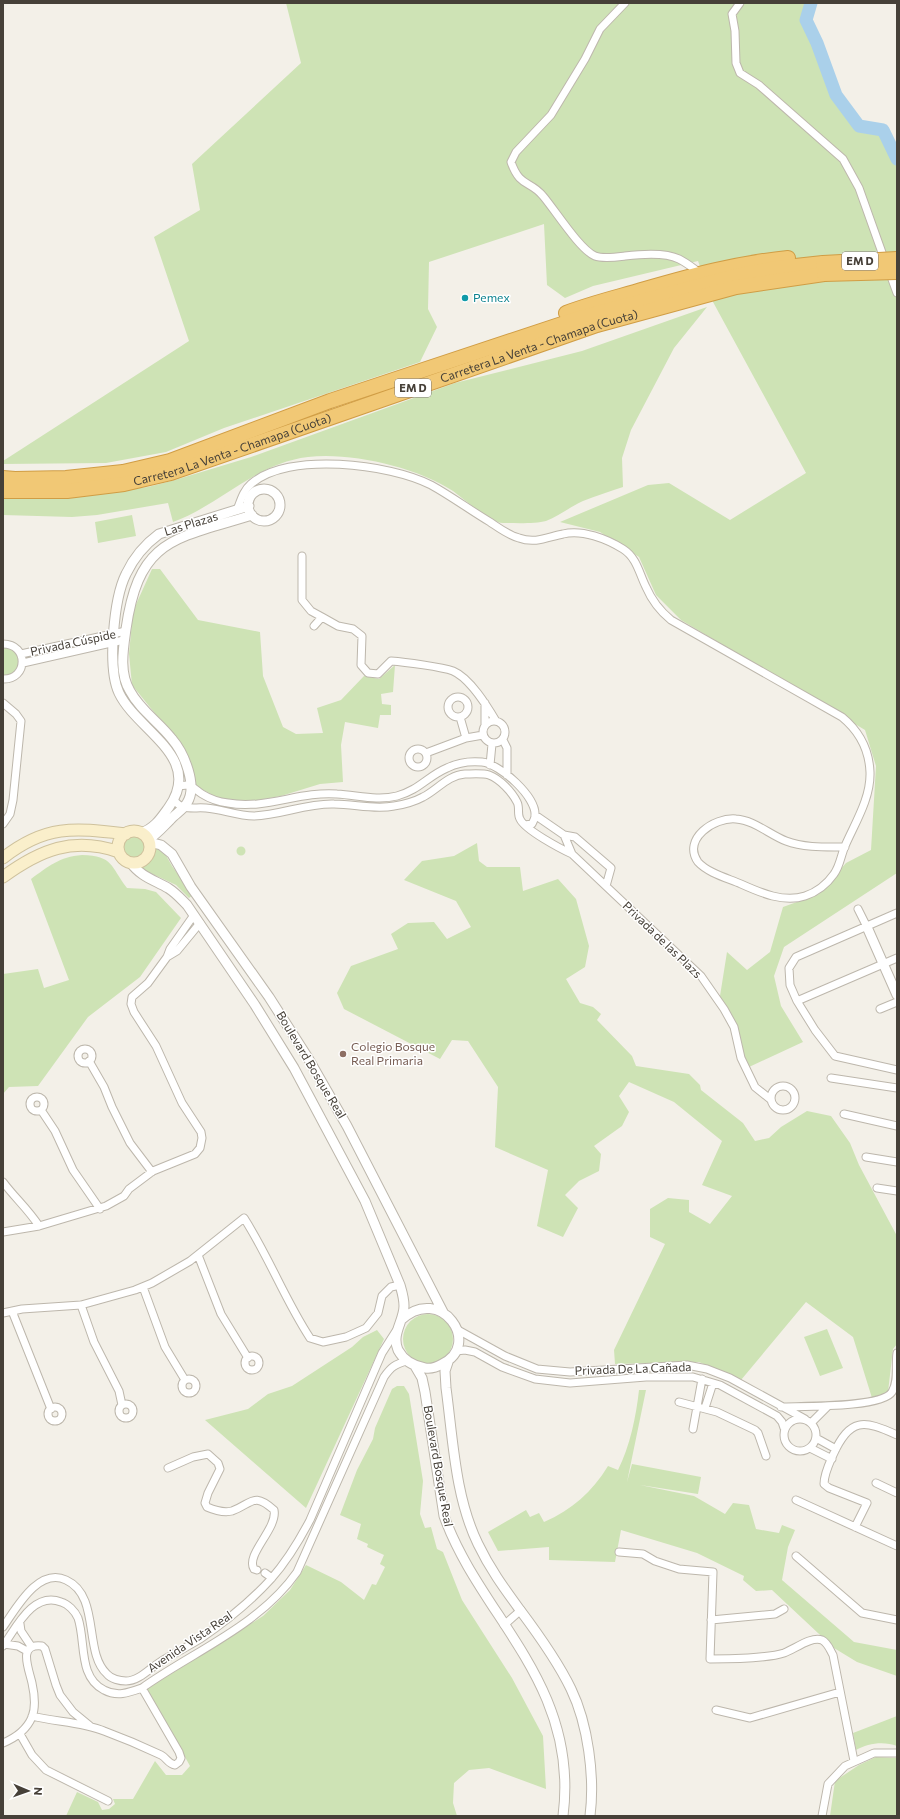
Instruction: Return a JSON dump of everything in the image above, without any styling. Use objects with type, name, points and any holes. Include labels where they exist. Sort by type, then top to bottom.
[{"type":"highway","points":[[470,353],[534,324],[590,304],[700,273],[745,263],[824,264],[897,252]]},
{"type":"highway","name":"Carretera La Venta - Chamapa (Cuota)","points":[[3,478],[15,479],[80,476],[123,472],[170,461],[330,401],[583,316],[735,276],[777,268],[897,259]]},
{"type":"highway","name":"Carretera La Venta - Chamapa (Cuota)","points":[[3,491],[67,491],[124,484],[171,473],[591,326],[824,264],[897,272]]},
{"type":"main road","points":[[3,858],[13,850],[40,836],[62,830],[79,829],[126,834],[134,832],[146,839],[147,856],[140,862],[131,863],[124,859],[119,852],[118,844],[126,834]]},
{"type":"main road","points":[[3,877],[21,864],[42,853],[65,845],[99,846],[119,852]]},
{"type":"street","points":[[625,3],[600,29],[586,59],[551,115],[516,152],[512,162],[515,173],[520,180],[542,194],[580,246],[595,256],[619,256],[647,253],[679,259],[700,273]]},
{"type":"street","points":[[740,3],[732,14],[735,31],[736,63],[740,73],[759,85],[842,159],[859,188],[897,293]]},
{"type":"street","points":[[237,510],[243,493],[252,484],[270,472],[293,467],[338,463],[386,471],[430,485],[501,530],[520,539],[537,541],[564,533],[577,533],[596,537],[620,548],[629,554],[636,562],[654,602],[661,612],[671,620],[842,717],[853,728],[866,748],[869,763],[870,786],[862,810],[838,868],[825,885],[805,896],[790,898],[776,897],[752,889],[701,866],[695,859],[693,850],[697,838],[710,826],[723,820],[735,819],[746,821],[787,842],[813,846],[845,848]]},
{"type":"street","name":"Las Plazas","points":[[178,786],[177,768],[170,752],[138,718],[119,693],[113,670],[117,603],[126,574],[137,554],[147,543],[159,534],[237,510],[250,511],[174,540],[151,558],[133,592],[125,636],[123,659],[125,682],[136,702],[177,746],[186,764],[190,786]]},
{"type":"street","points":[[302,556],[302,600],[311,611],[338,626],[353,629],[362,636],[361,665],[368,673],[378,674],[392,661],[454,672],[473,687],[486,703],[496,721],[502,724],[505,730],[503,740],[508,748],[506,775]]},
{"type":"street","points":[[314,626],[322,617]]},
{"type":"street","name":"Privada Cúspide","points":[[21,654],[125,636]]},
{"type":"street","name":"Privada Cúspide","points":[[23,663],[114,637]]},
{"type":"street","points":[[3,644],[14,646],[21,654],[23,663],[18,674],[13,677],[3,679]]},
{"type":"street","points":[[3,703],[16,714],[21,721],[13,800],[10,814],[3,824]]},
{"type":"street","points":[[486,703],[483,735],[486,741],[492,744],[503,740]]},
{"type":"street","points":[[460,717],[466,738]]},
{"type":"street","points":[[485,724],[496,721]]},
{"type":"street","points":[[426,753],[466,738],[483,735]]},
{"type":"street","points":[[490,765],[492,744]]},
{"type":"street","points":[[146,839],[151,829],[156,825],[174,800],[178,786],[184,784],[190,786],[203,795],[229,804],[260,804],[309,794],[375,798],[396,797],[415,790],[447,768],[468,762],[484,762],[518,784],[531,800],[535,815],[532,824],[525,825],[519,819],[518,803],[510,790],[489,775],[464,774],[442,783],[423,798],[395,806],[371,808],[335,804],[309,805],[265,815],[253,816],[208,808],[184,808],[179,806],[174,800]]},
{"type":"street","points":[[146,839],[158,834],[171,819],[184,808],[190,797],[190,786]]},
{"type":"street","points":[[535,815],[564,835],[575,837],[611,868],[606,886]]},
{"type":"street","name":"Privada de las Plazs","points":[[525,825],[558,848],[572,854],[701,976],[724,1009],[734,1027],[741,1058],[755,1087],[770,1099]]},
{"type":"street","points":[[558,848],[564,835]]},
{"type":"street","name":"Privada de las Plazs","points":[[564,835],[572,854]]},
{"type":"street","name":"Boulevard Bosque Real","points":[[146,839],[161,845],[172,854],[191,887],[228,938],[286,1024],[347,1126],[443,1312]]},
{"type":"street","name":"Boulevard Bosque Real","points":[[131,863],[144,876],[178,895],[194,915],[273,1033],[294,1068],[365,1201],[400,1285],[404,1306],[401,1320]]},
{"type":"street","points":[[858,909],[897,995]]},
{"type":"street","points":[[897,913],[796,957],[789,968],[790,985],[796,1001],[815,1030],[835,1056],[897,1070]]},
{"type":"street","points":[[3,1232],[39,1226],[84,1212],[100,1209],[124,1196],[129,1189],[152,1172],[167,1164],[195,1154],[200,1148],[202,1138],[201,1132],[182,1103],[156,1046],[134,1012],[131,1004],[132,997],[148,983],[194,915]]},
{"type":"street","points":[[167,957],[177,951],[200,923]]},
{"type":"street","points":[[796,1001],[897,958]]},
{"type":"street","points":[[880,1009],[897,1002]]},
{"type":"street","points":[[273,1033],[286,1024]]},
{"type":"street","points":[[89,1062],[104,1087],[130,1143],[152,1172]]},
{"type":"street","points":[[831,1078],[897,1088]]},
{"type":"street","points":[[42,1110],[55,1131],[73,1170],[100,1209]]},
{"type":"street","points":[[844,1114],[897,1126]]},
{"type":"street","points":[[866,1157],[897,1162]]},
{"type":"street","points":[[3,1182],[13,1196],[28,1209],[39,1226]]},
{"type":"street","points":[[877,1188],[897,1191]]},
{"type":"street","points":[[3,1313],[81,1305],[143,1287],[198,1255],[244,1218],[256,1237],[298,1319],[310,1338],[323,1342],[346,1337],[366,1328],[378,1313],[382,1296],[391,1287],[400,1285]]},
{"type":"street","points":[[198,1255],[221,1314],[248,1358]]},
{"type":"street","points":[[143,1287],[165,1347],[185,1380]]},
{"type":"street","points":[[81,1305],[94,1342],[119,1391],[122,1405]]},
{"type":"street","points":[[434,1309],[443,1312],[452,1320],[458,1330],[459,1340],[456,1351],[448,1362],[437,1367],[427,1368],[411,1364],[397,1348],[395,1339],[401,1320],[415,1310],[434,1309]]},
{"type":"street","points":[[12,1311],[51,1409]]},
{"type":"street","name":"Avenida Vista Real","points":[[3,1627],[31,1589],[42,1581],[52,1578],[62,1578],[75,1586],[81,1594],[86,1606],[96,1655],[107,1675],[116,1680],[127,1681],[136,1679],[159,1662],[199,1640],[225,1621],[272,1578],[296,1545],[310,1520],[382,1353],[397,1329]]},
{"type":"street","name":"Privada De La Cañada","points":[[458,1330],[505,1356],[537,1369],[570,1372],[686,1365],[707,1369],[730,1378],[808,1421]]},
{"type":"street","name":"Privada De La Cañada","points":[[456,1351],[465,1350],[474,1352],[502,1367],[535,1379],[570,1383],[646,1377],[693,1377],[702,1379],[720,1385],[777,1416],[782,1422],[784,1428]]},
{"type":"street","points":[[781,1407],[827,1407],[882,1400],[892,1392],[896,1378],[895,1366],[897,1353]]},
{"type":"street","name":"Boulevard Bosque Real","points":[[448,1362],[445,1371],[446,1388],[464,1512],[496,1579],[521,1610],[571,1689],[582,1716],[590,1766],[590,1816]]},
{"type":"street","name":"Avenida Vista Real","points":[[4,1645],[30,1609],[38,1603],[56,1600],[66,1603],[77,1616],[83,1641],[87,1671],[91,1680],[99,1687],[118,1694],[130,1693],[142,1688],[232,1631],[274,1600],[297,1572],[384,1378],[390,1368],[395,1364],[411,1364]]},
{"type":"street","name":"Boulevard Bosque Real","points":[[411,1364],[422,1378],[444,1516],[456,1544],[480,1587],[527,1661],[546,1699],[557,1728],[565,1777],[563,1816]]},
{"type":"street","points":[[693,1429],[702,1379]]},
{"type":"street","points":[[705,1408],[713,1383]]},
{"type":"street","points":[[679,1402],[717,1412],[758,1433],[766,1456]]},
{"type":"street","points":[[808,1421],[827,1407]]},
{"type":"street","points":[[800,1418],[808,1421],[814,1427],[816,1438],[810,1448],[800,1452],[789,1448],[784,1438],[784,1428],[792,1420],[800,1418]]},
{"type":"street","points":[[855,1527],[866,1503],[828,1488],[824,1484],[824,1477],[836,1450],[847,1431],[854,1427],[867,1424],[897,1435]]},
{"type":"street","points":[[816,1438],[836,1450]]},
{"type":"street","points":[[810,1448],[832,1459]]},
{"type":"street","points":[[168,1468],[193,1457],[208,1454],[218,1463],[220,1470],[208,1493],[205,1503],[207,1507],[215,1510],[231,1511],[250,1501],[262,1501],[274,1510],[276,1516],[273,1524],[261,1543],[253,1562],[256,1570]]},
{"type":"street","points":[[876,1483],[897,1492]]},
{"type":"street","points":[[796,1500],[897,1546]]},
{"type":"street","points":[[619,1552],[643,1554],[655,1561],[679,1569],[712,1572],[710,1659],[726,1659],[783,1653],[814,1640],[822,1640],[828,1645],[833,1655],[854,1762]]},
{"type":"street","points":[[796,1556],[862,1613],[897,1620]]},
{"type":"street","points":[[265,1573],[272,1578]]},
{"type":"street","points":[[711,1620],[774,1614],[784,1609]]},
{"type":"street","points":[[504,1625],[521,1610]]},
{"type":"street","points":[[225,1621],[232,1631]]},
{"type":"street","points":[[3,1743],[20,1734],[32,1716],[34,1695],[26,1660],[29,1649],[20,1624]]},
{"type":"street","points":[[83,1641],[93,1635]]},
{"type":"street","points":[[199,1640],[204,1648]]},
{"type":"street","points":[[4,1645],[18,1646],[29,1649],[42,1646],[45,1650],[60,1695],[66,1704],[90,1726]]},
{"type":"street","points":[[32,1716],[90,1726],[162,1756],[170,1764],[175,1765],[181,1758],[179,1752],[142,1688]]},
{"type":"street","points":[[716,1710],[750,1718],[840,1692]]},
{"type":"street","points":[[20,1734],[32,1755],[46,1770],[108,1801]]},
{"type":"street","points":[[822,1816],[828,1784],[845,1766],[874,1753],[897,1753]]},
{"type":"green space","points":[[286,3],[811,3],[806,20],[817,43],[836,95],[859,126],[883,130],[897,159],[897,873],[784,947],[774,976],[781,1006],[803,1042],[749,1067],[743,1052],[737,1028],[720,996],[727,952],[747,970],[770,952],[783,907],[819,894],[846,863],[871,850],[876,766],[865,730],[681,620],[656,595],[639,557],[600,532],[560,522],[648,485],[669,483],[730,520],[806,473],[713,302],[698,261],[593,286],[565,298],[547,285],[544,224],[429,262],[428,309],[437,327],[420,362],[224,428],[166,452],[106,463],[3,464],[3,461],[189,341],[154,237],[200,210],[192,164],[301,63]]},
{"type":"green space","points":[[707,307],[674,348],[631,430],[622,458],[623,487],[583,501],[546,521],[537,523],[498,522],[470,505],[453,491],[438,482],[421,475],[402,468],[363,459],[325,456],[308,457],[289,461],[272,467],[239,485],[207,506],[173,522],[168,503],[97,515],[72,517],[3,515],[3,495],[116,491],[148,487],[175,480],[251,457],[455,383],[582,351]]},
{"type":"green space","points":[[132,515],[136,536],[98,543],[95,522]]},
{"type":"green space","points":[[152,569],[160,569],[198,620],[260,632],[263,676],[283,727],[296,734],[323,733],[317,708],[341,700],[364,676],[379,679],[395,665],[393,692],[381,694],[382,704],[391,705],[391,715],[380,715],[378,728],[345,722],[341,745],[343,782],[320,784],[281,796],[252,801],[220,799],[194,785],[187,753],[132,685],[129,654],[133,611]]},
{"type":"green space","points":[[3,647],[8,647],[19,655],[19,668],[12,675],[3,677]]},
{"type":"green space","points":[[135,835],[140,836],[146,842],[146,852],[140,858],[135,859],[130,858],[124,852],[123,847],[124,842],[130,836]]},
{"type":"green space","points":[[477,843],[479,861],[487,867],[520,867],[523,891],[558,879],[576,899],[589,946],[585,967],[566,979],[580,1003],[593,1007],[601,1014],[597,1020],[632,1056],[636,1066],[689,1074],[700,1085],[701,1090],[743,1123],[755,1141],[769,1138],[781,1127],[807,1111],[831,1116],[850,1143],[859,1165],[897,1236],[897,1344],[893,1349],[888,1392],[872,1398],[853,1337],[806,1302],[741,1380],[699,1362],[615,1364],[614,1350],[665,1244],[650,1237],[650,1209],[668,1198],[689,1200],[689,1212],[710,1224],[732,1196],[702,1185],[722,1141],[674,1102],[629,1082],[619,1096],[629,1112],[622,1126],[594,1146],[601,1154],[599,1171],[579,1181],[565,1195],[578,1208],[563,1237],[537,1226],[548,1170],[495,1147],[498,1087],[468,1041],[452,1040],[440,1059],[344,1009],[337,993],[351,966],[398,949],[391,934],[408,923],[434,922],[447,939],[471,927],[456,901],[404,880],[422,861],[454,856]]},
{"type":"green space","points":[[241,846],[246,851],[241,856],[236,851]]},
{"type":"green space","points":[[157,847],[164,852],[193,895],[189,898],[176,885],[144,870],[137,865],[146,862]]},
{"type":"green space","points":[[82,855],[100,857],[106,860],[114,868],[127,888],[145,889],[156,892],[181,918],[140,977],[88,1017],[38,1086],[9,1087],[3,1094],[3,974],[38,969],[44,988],[69,980],[31,879],[49,866],[61,860]]},
{"type":"green space","points":[[428,1314],[437,1316],[448,1325],[453,1339],[451,1348],[442,1359],[428,1364],[419,1362],[408,1353],[403,1339],[405,1330],[414,1319]]},
{"type":"green space","points":[[827,1329],[843,1368],[820,1376],[804,1337]]},
{"type":"green space","points":[[377,1330],[384,1339],[306,1508],[205,1420],[248,1409],[268,1394],[292,1386],[352,1347],[363,1337]]},
{"type":"green space","points":[[397,1386],[404,1386],[409,1394],[423,1481],[420,1514],[425,1528],[431,1527],[437,1549],[443,1552],[462,1600],[512,1678],[543,1736],[546,1789],[489,1768],[469,1770],[454,1783],[453,1803],[457,1816],[66,1816],[77,1792],[98,1802],[102,1810],[109,1809],[115,1804],[113,1799],[133,1799],[155,1761],[166,1775],[182,1775],[190,1766],[147,1689],[263,1616],[290,1590],[306,1565],[341,1582],[364,1600],[372,1584],[376,1585],[385,1567],[380,1564],[384,1555],[367,1547],[368,1544],[357,1539],[361,1524],[340,1515],[357,1470],[373,1439],[375,1428],[392,1389]]},
{"type":"green space","points":[[639,1390],[646,1390],[627,1482],[632,1464],[701,1477],[698,1494],[640,1485],[694,1496],[725,1514],[733,1503],[749,1505],[756,1529],[779,1533],[782,1525],[795,1530],[788,1547],[782,1580],[854,1642],[897,1650],[897,1676],[857,1662],[834,1648],[772,1590],[756,1591],[743,1580],[744,1576],[697,1553],[621,1530],[615,1562],[549,1560],[549,1547],[498,1551],[488,1532],[526,1510],[530,1517],[539,1513],[544,1522],[564,1512],[588,1492],[608,1466],[618,1470],[632,1431]]},
{"type":"green space","points":[[897,1716],[897,1746],[892,1744],[876,1744],[856,1750],[853,1733]]},
{"type":"green space","points":[[876,1757],[897,1758],[897,1816],[830,1816],[835,1781],[859,1765]]},
{"type":"waterway","points":[[811,3],[806,20],[817,43],[836,95],[859,126],[883,130],[897,159]]},
{"type":"place","name":"Pemex","points":[[465,298]]},
{"type":"place","name":"Colegio Bosque Real Primaria","points":[[343,1054]]}]
